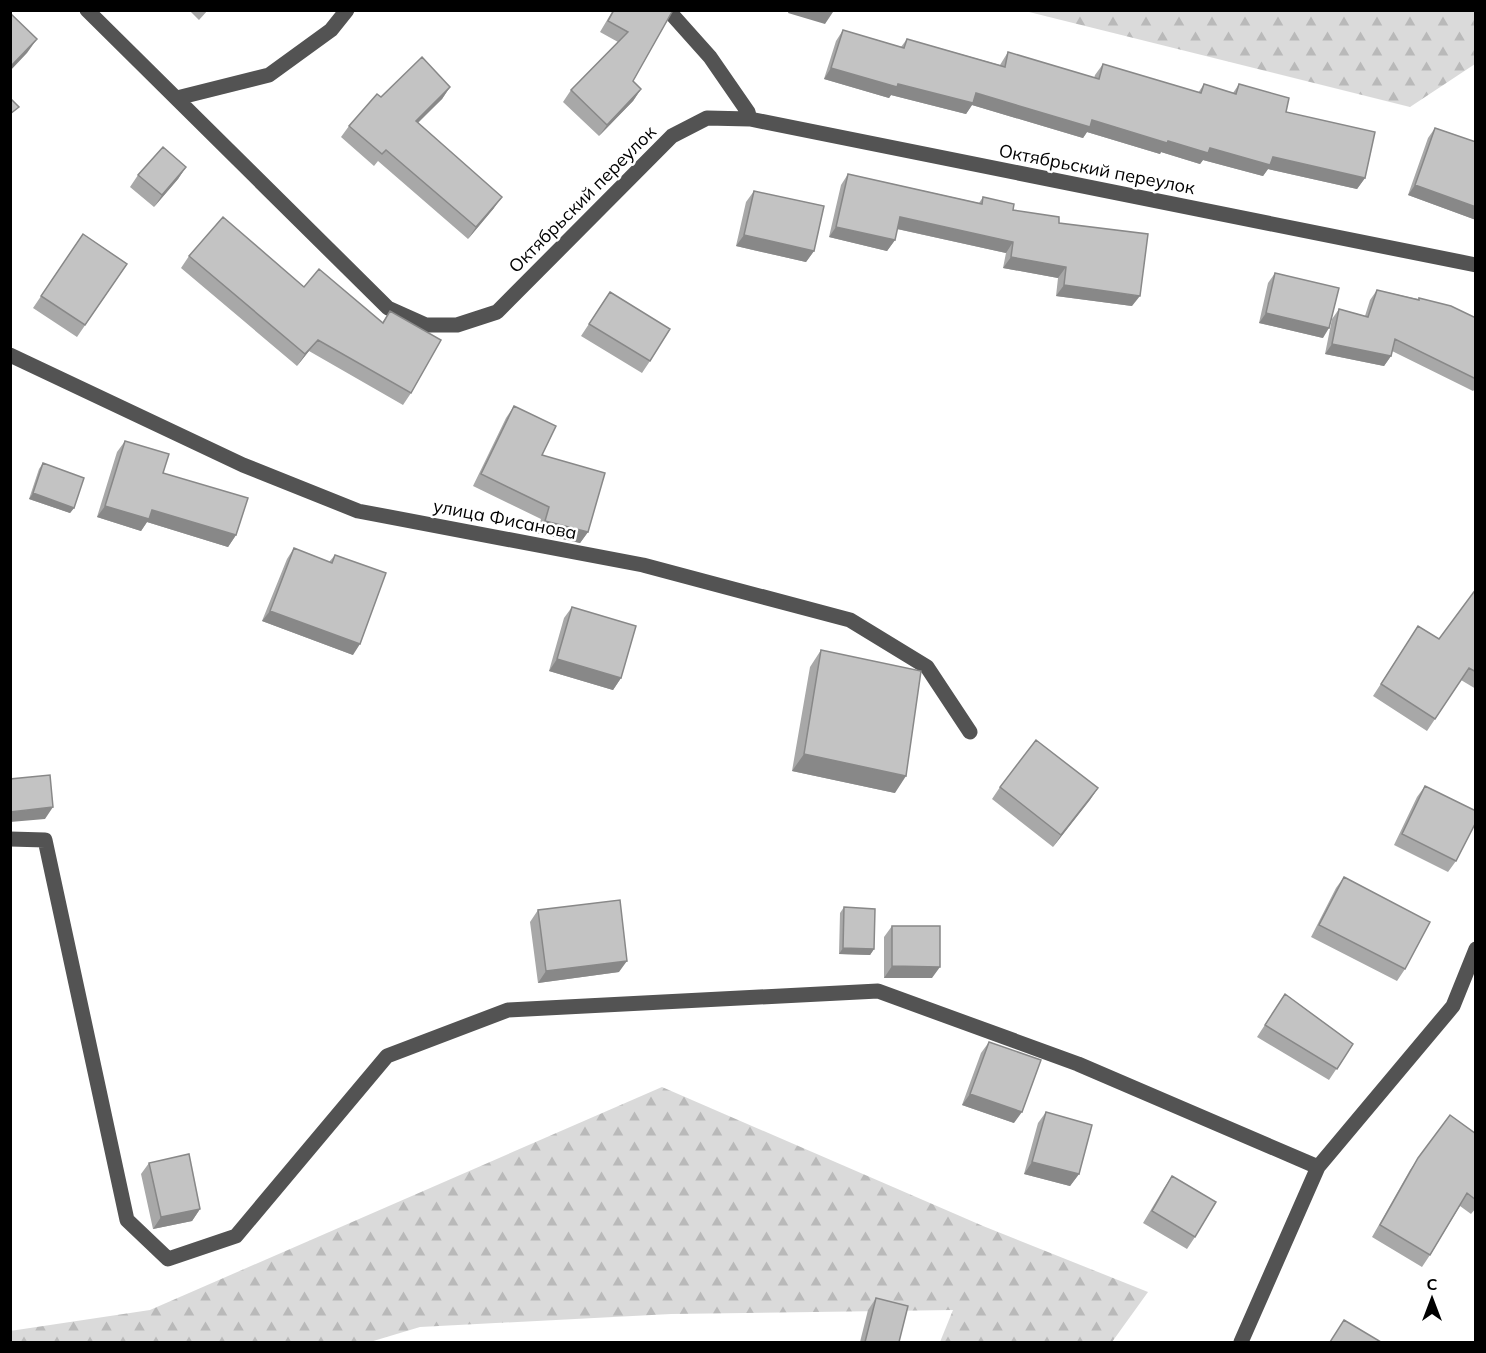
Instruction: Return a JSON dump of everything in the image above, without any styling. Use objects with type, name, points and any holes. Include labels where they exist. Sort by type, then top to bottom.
[{"type":"street","name":"Октябрьский переулок","points":[[87,10],[388,308],[426,325],[457,325],[497,312],[672,136],[707,118],[750,119],[1476,265]]},
{"type":"street","points":[[177,98],[269,75],[331,30],[347,10]]},
{"type":"street","points":[[668,10],[710,57],[748,112],[750,119]]},
{"type":"street","name":"улица Фисанова","points":[[10,355],[243,465],[358,511],[643,566],[849,620],[927,667],[970,732]]},
{"type":"street","points":[[10,839],[45,840],[127,1220],[168,1260],[236,1236],[387,1056],[508,1010],[878,991],[1078,1064],[1318,1167]]},
{"type":"street","points":[[1241,1342],[1318,1167],[1453,1006],[1476,949]]},
{"type":"green space","points":[[1025,11],[1475,11],[1475,64],[1410,107]]},
{"type":"green space","points":[[662,1087],[983,1226],[1148,1292],[1112,1342],[940,1342],[953,1310],[671,1314],[420,1327],[370,1342],[11,1342],[10,1331],[150,1310]]},
{"type":"building","points":[[614,10],[673,10],[633,81],[641,89],[607,125],[571,90],[628,32],[608,21]]},
{"type":"building","points":[[10,13],[37,39],[10,67]]},
{"type":"building","points":[[843,30],[904,48],[907,39],[1005,67],[1008,52],[1099,79],[1103,64],[1201,93],[1204,84],[1236,94],[1239,84],[1289,98],[1286,112],[1375,132],[1365,178],[1273,157],[1270,165],[1210,148],[1208,153],[1092,120],[1090,127],[976,93],[973,103],[898,84],[897,87],[831,68]]},
{"type":"building","points":[[422,57],[450,87],[416,121],[502,197],[476,227],[386,150],[382,154],[349,126],[377,94],[381,97]]},
{"type":"building","points":[[10,98],[19,107],[10,114]]},
{"type":"building","points":[[1435,128],[1476,142],[1476,207],[1415,185]]},
{"type":"building","points":[[163,147],[186,167],[162,195],[138,175]]},
{"type":"building","points":[[848,174],[982,204],[983,197],[1014,204],[1013,210],[1059,217],[1059,223],[1148,234],[1140,296],[1064,285],[1066,267],[1011,257],[1013,242],[900,217],[895,240],[836,227]]},
{"type":"building","points":[[754,191],[824,206],[814,251],[744,235]]},
{"type":"building","points":[[223,217],[304,287],[319,269],[383,323],[390,311],[441,340],[411,393],[318,340],[305,354],[189,256]]},
{"type":"building","points":[[83,234],[127,264],[85,325],[41,296]]},
{"type":"building","points":[[1275,273],[1339,288],[1329,328],[1266,313]]},
{"type":"building","points":[[1377,290],[1451,306],[1476,318],[1476,379],[1395,339],[1391,356],[1332,344],[1339,309],[1368,317]]},
{"type":"building","points":[[610,292],[670,329],[650,361],[589,324]]},
{"type":"building","points":[[514,406],[556,426],[542,455],[605,473],[588,532],[545,521],[549,507],[481,474]]},
{"type":"building","points":[[125,441],[169,454],[163,473],[248,498],[236,535],[152,510],[149,519],[105,506]]},
{"type":"building","points":[[43,463],[84,478],[74,508],[33,493]]},
{"type":"building","points":[[294,548],[332,563],[335,555],[386,573],[360,644],[270,611]]},
{"type":"building","points":[[1476,589],[1476,672],[1469,668],[1435,719],[1381,684],[1418,626],[1439,639]]},
{"type":"building","points":[[572,607],[636,626],[621,678],[557,659]]},
{"type":"building","points":[[821,650],[921,671],[906,776],[804,754]]},
{"type":"building","points":[[1036,740],[1098,788],[1061,835],[1000,787]]},
{"type":"building","points":[[50,775],[53,807],[10,812],[10,779]]},
{"type":"building","points":[[1425,786],[1476,811],[1476,822],[1456,861],[1402,834]]},
{"type":"building","points":[[1344,877],[1430,922],[1405,969],[1319,925]]},
{"type":"building","points":[[620,900],[627,961],[546,971],[538,910]]},
{"type":"building","points":[[844,907],[875,909],[874,949],[843,948]]},
{"type":"building","points":[[892,926],[940,926],[940,967],[892,966]]},
{"type":"building","points":[[1285,994],[1353,1044],[1337,1069],[1265,1025]]},
{"type":"building","points":[[989,1042],[1041,1060],[1022,1112],[970,1094]]},
{"type":"building","points":[[1046,1112],[1092,1125],[1079,1174],[1032,1162]]},
{"type":"building","points":[[1450,1115],[1476,1134],[1476,1200],[1467,1193],[1430,1255],[1380,1225],[1418,1158]]},
{"type":"building","points":[[189,1154],[200,1209],[161,1217],[149,1163]]},
{"type":"building","points":[[1172,1176],[1216,1202],[1195,1237],[1152,1211]]},
{"type":"building","points":[[876,1298],[908,1306],[899,1342],[865,1342]]},
{"type":"building","points":[[1344,1320],[1381,1342],[1330,1342]]}]
